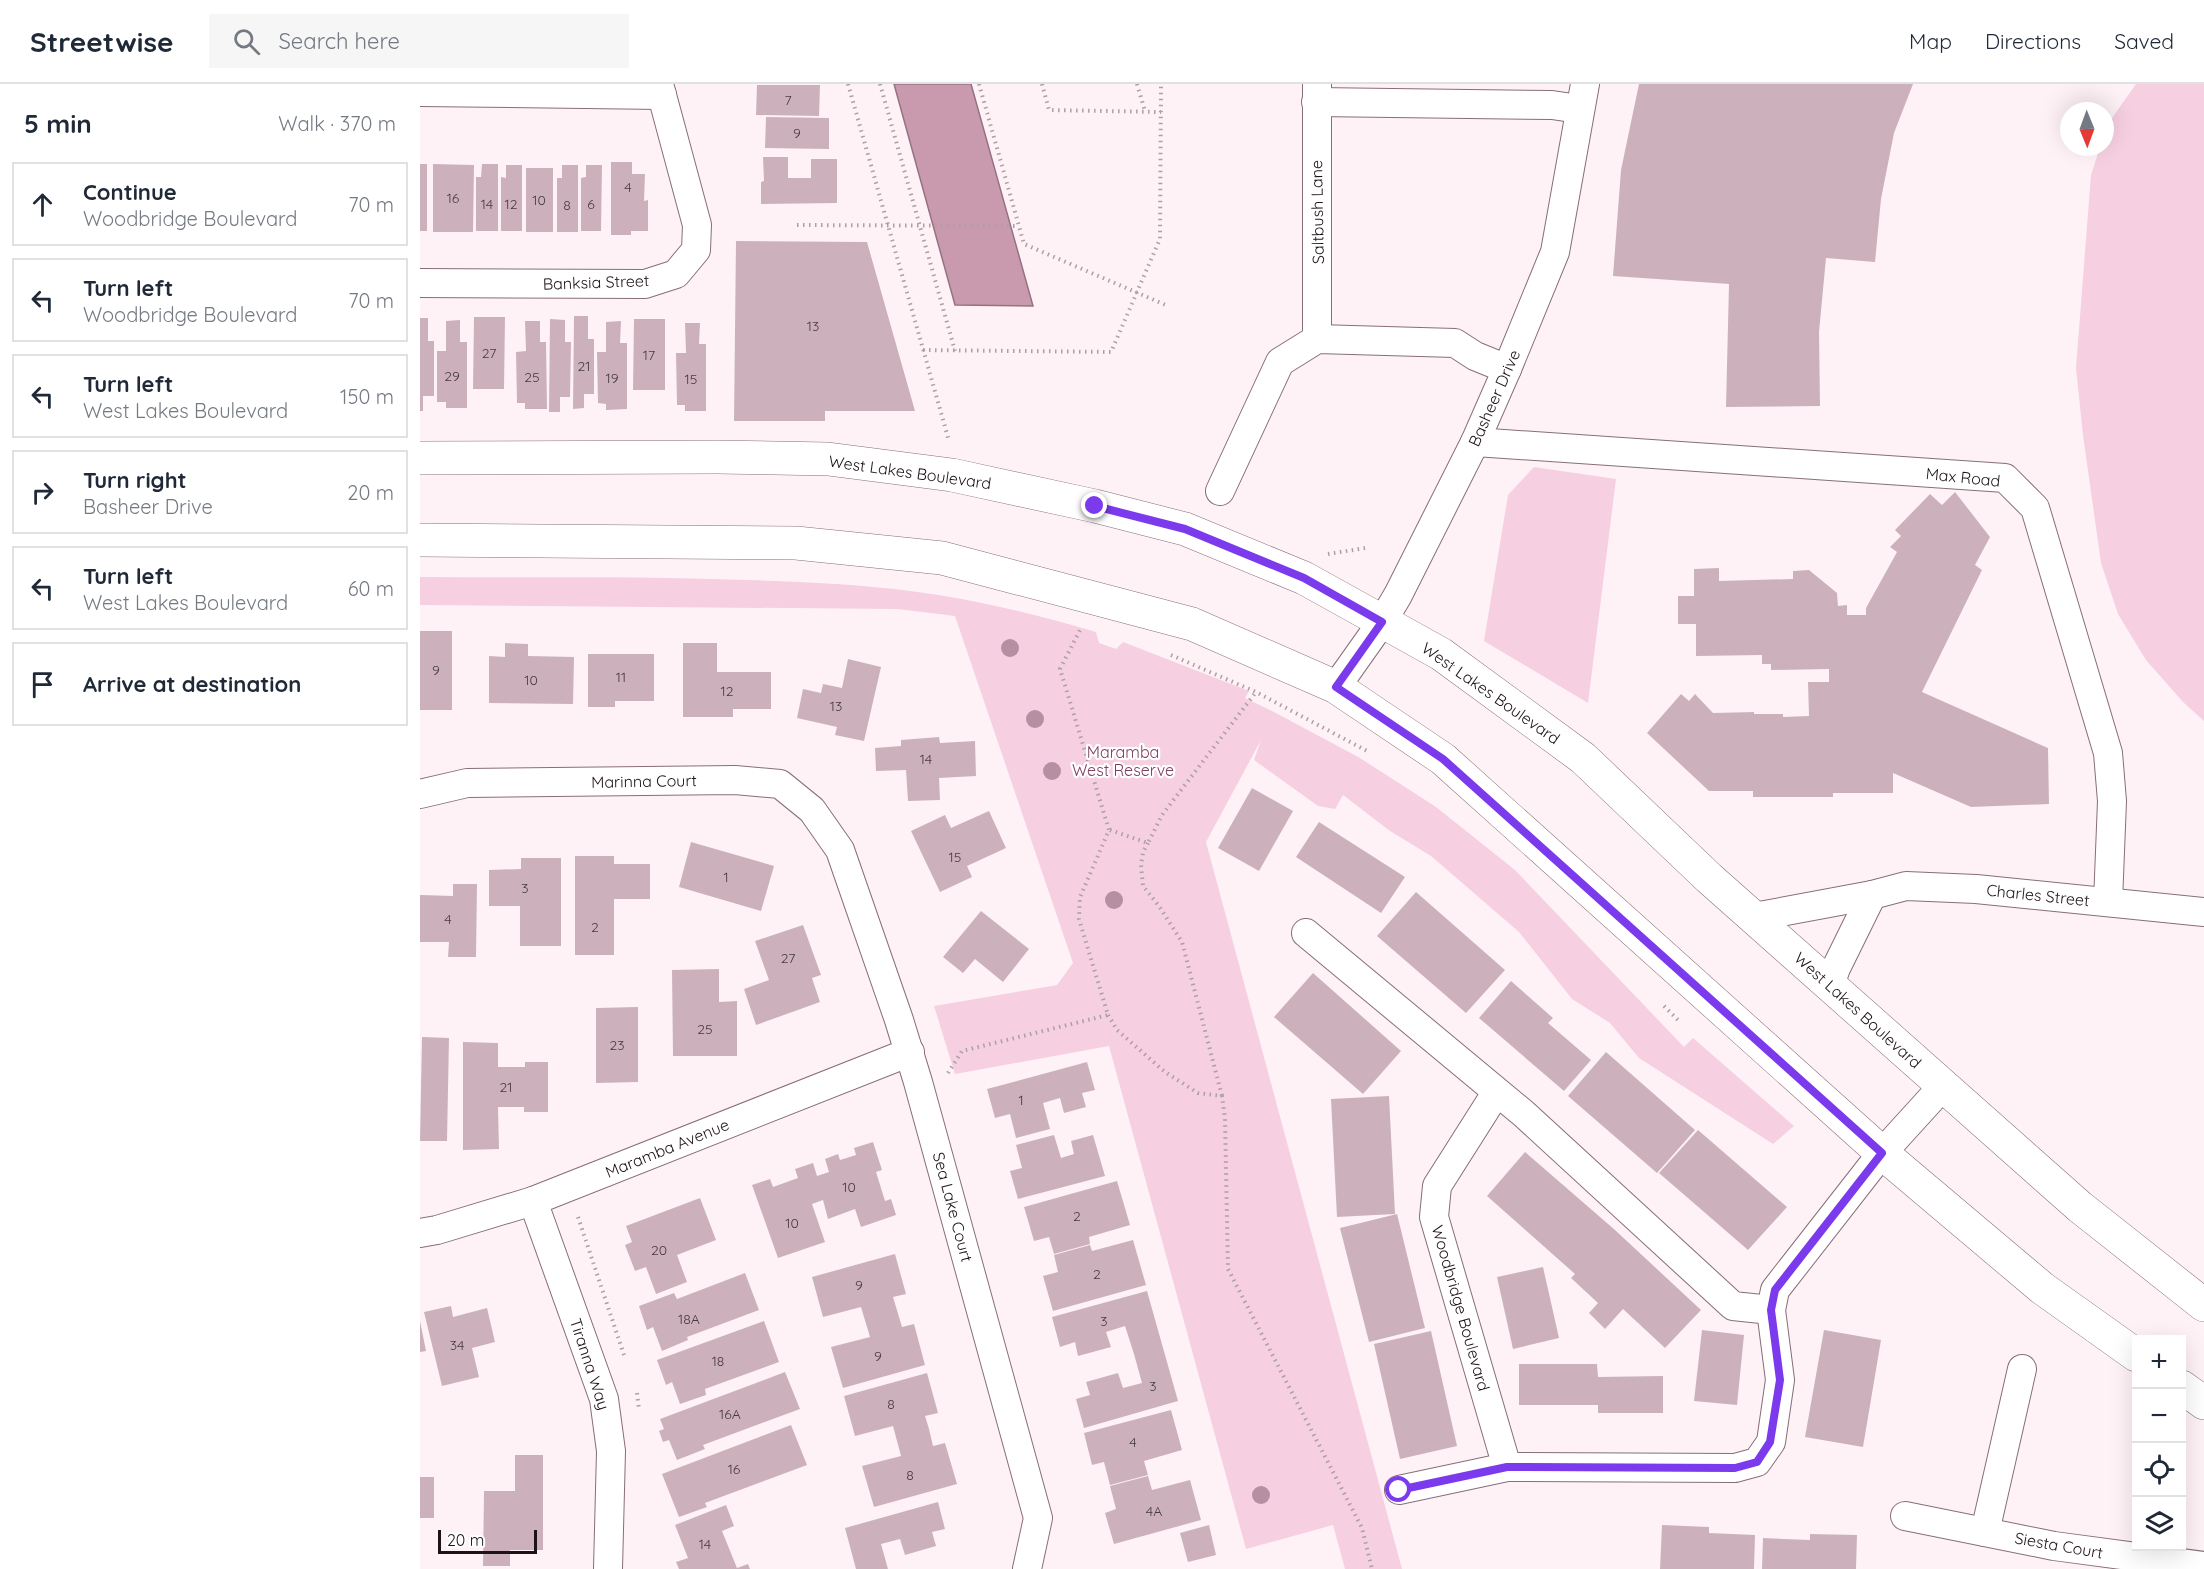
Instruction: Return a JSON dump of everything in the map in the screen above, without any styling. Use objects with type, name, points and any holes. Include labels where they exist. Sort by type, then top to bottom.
[{"type":"main road","name":"West Lakes Boulevard","points":[[420,458],[828,459],[952,475],[1095,506],[1185,529],[1304,578],[1441,654],[1583,758],[1754,917],[2080,1207],[2204,1305]]},
{"type":"main road","points":[[420,540],[796,543],[942,558],[1192,624],[1336,687],[1443,759],[1882,1153],[2042,1288],[2132,1352]]},
{"type":"main road","points":[[2184,1389],[2204,1403]]},
{"type":"street","points":[[420,92],[661,89]]},
{"type":"street","name":"Banksia Street","points":[[420,283],[645,284],[676,274],[696,250],[697,225],[661,89]]},
{"type":"street","points":[[1316,93],[1552,105],[1582,96]]},
{"type":"street","name":"Saltbush Lane","points":[[1316,93],[1317,339]]},
{"type":"street","name":"Basheer Drive","points":[[1336,687],[1382,622],[1475,442],[1507,369],[1555,252],[1582,96]]},
{"type":"street","points":[[1220,491],[1280,362],[1317,339],[1455,344],[1475,356],[1507,369]]},
{"type":"street","name":"Max Road","points":[[1475,442],[2004,478],[2035,508],[2108,753],[2112,801],[2108,902]]},
{"type":"street","name":"Marinna Court","points":[[420,794],[467,783],[735,780],[780,784],[812,810],[840,850]]},
{"type":"street","name":"Sea Lake Court","points":[[840,850],[910,1052],[1038,1518],[1027,1569]]},
{"type":"street","name":"Charles Street","points":[[1754,917],[1872,895],[1906,886],[1977,889],[2204,912]]},
{"type":"street","points":[[1830,985],[1872,895]]},
{"type":"street","points":[[1306,933],[1524,1114],[1733,1306],[1771,1310]]},
{"type":"street","name":"Maramba Avenue","points":[[420,1233],[534,1201],[910,1052]]},
{"type":"street","points":[[1399,1490],[1507,1467],[1735,1468],[1757,1462],[1770,1442],[1780,1380],[1771,1310],[1775,1290],[1882,1153],[1943,1086]]},
{"type":"street","name":"Woodbridge Boulevard","points":[[1497,1093],[1437,1186],[1434,1217],[1507,1467]]},
{"type":"street","name":"Tiranna Way","points":[[534,1201],[604,1399],[611,1451],[608,1569]]},
{"type":"street","points":[[1985,1532],[2022,1369]]},
{"type":"street","name":"Siesta Court","points":[[1905,1516],[2054,1546],[2204,1566]]},
{"type":"path","points":[[848,84],[949,441]]},
{"type":"path","points":[[880,84],[955,351]]},
{"type":"path","points":[[979,84],[1024,244],[1168,306]]},
{"type":"path","points":[[1042,84],[1049,110],[1161,112]]},
{"type":"path","points":[[1137,84],[1145,111]]},
{"type":"path","points":[[923,350],[1110,352],[1160,238],[1161,84]]},
{"type":"path","points":[[798,225],[1018,226]]},
{"type":"path","points":[[1082,624],[1060,669],[1109,830],[1080,897],[1079,919],[1108,1015],[1117,1030],[1165,1072],[1198,1093],[1222,1096]]},
{"type":"path","points":[[1164,653],[1256,692],[1377,757]]},
{"type":"path","points":[[1256,692],[1162,815],[1143,852],[1141,865],[1143,886],[1160,906],[1182,942],[1222,1096],[1225,1119],[1228,1269],[1362,1528],[1372,1569]]},
{"type":"path","points":[[1109,830],[1148,843]]},
{"type":"path","points":[[1658,999],[1681,1023]]},
{"type":"path","points":[[948,1073],[962,1051],[1108,1015]]},
{"type":"green space","points":[[2136,84],[2204,84],[2204,721],[2183,702],[2146,660],[2118,614],[2101,563],[2076,368],[2091,175],[2097,156],[2114,156],[2114,115]]},
{"type":"green space","points":[[1534,467],[1616,479],[1588,703],[1484,641],[1508,495]]},
{"type":"green space","name":"Maramba West Reserve","points":[[420,577],[706,579],[829,584],[910,591],[1004,608],[1096,632],[1099,643],[1116,649],[1123,642],[1249,691],[1245,698],[1360,758],[1436,807],[1515,870],[1684,1047],[1693,1038],[1794,1126],[1773,1144],[1639,1058],[1610,1023],[1572,999],[1519,932],[1431,856],[1390,831],[1343,795],[1335,809],[1318,806],[1254,760],[1261,740],[1206,842],[1402,1569],[1345,1569],[1333,1525],[1246,1549],[1109,1046],[955,1074],[934,1006],[1057,985],[1073,963],[955,616],[898,609],[420,605]]},
{"type":"shaded area","points":[[894,84],[971,84],[1033,306],[955,305]]},
{"type":"building","points":[[1639,84],[1913,84],[1894,133],[1881,199],[1875,262],[1826,258],[1819,332],[1820,406],[1726,407],[1729,284],[1613,276],[1621,170]]},
{"type":"building","points":[[757,85],[820,85],[819,116],[756,115]]},
{"type":"building","points":[[766,117],[829,118],[829,149],[765,148]]},
{"type":"building","points":[[763,157],[788,157],[788,178],[811,178],[811,159],[837,159],[837,203],[761,204],[761,182],[764,181]]},
{"type":"building","points":[[611,162],[632,162],[632,174],[645,174],[644,201],[648,200],[648,231],[631,231],[631,235],[611,235]]},
{"type":"building","points":[[420,164],[427,164],[427,231],[420,231]]},
{"type":"building","points":[[433,164],[474,165],[473,232],[433,232]]},
{"type":"building","points":[[482,164],[498,164],[498,231],[476,231],[476,177],[481,177]]},
{"type":"building","points":[[506,165],[522,165],[522,231],[501,231],[501,177],[506,178]]},
{"type":"building","points":[[562,165],[578,165],[578,232],[557,232],[557,178],[562,178]]},
{"type":"building","points":[[586,165],[602,165],[601,231],[581,231],[581,178],[586,177]]},
{"type":"building","points":[[526,168],[553,168],[553,232],[526,232]]},
{"type":"building","points":[[736,241],[867,242],[915,411],[825,411],[825,421],[734,421]]},
{"type":"building","points":[[574,316],[588,316],[588,339],[594,339],[594,394],[584,394],[584,408],[573,409]]},
{"type":"building","points":[[474,317],[505,317],[504,389],[473,389]]},
{"type":"building","points":[[420,318],[428,318],[428,341],[434,341],[434,396],[423,396],[423,411],[420,411]]},
{"type":"building","points":[[550,319],[565,320],[565,342],[571,342],[570,397],[560,397],[560,412],[549,412]]},
{"type":"building","points":[[634,319],[665,319],[665,390],[633,390]]},
{"type":"building","points":[[460,320],[460,342],[467,342],[467,408],[446,408],[446,402],[437,402],[437,351],[446,351],[446,321]]},
{"type":"building","points":[[525,321],[540,321],[540,342],[546,342],[547,409],[525,409],[525,403],[517,403],[516,352],[526,351]]},
{"type":"building","points":[[621,321],[620,343],[627,343],[627,409],[606,410],[606,404],[598,403],[597,352],[606,352],[606,322]]},
{"type":"building","points":[[685,323],[700,323],[699,344],[706,344],[706,411],[685,411],[685,405],[677,405],[676,353],[686,353]]},
{"type":"building","points":[[1955,492],[1990,537],[1975,565],[1982,570],[1922,692],[2048,748],[2049,804],[1971,807],[1893,773],[1893,793],[1833,793],[1833,797],[1753,797],[1753,791],[1709,791],[1647,733],[1681,694],[1689,701],[1695,694],[1713,713],[1754,712],[1754,714],[1783,714],[1783,717],[1809,716],[1808,682],[1829,682],[1829,669],[1771,670],[1771,664],[1762,664],[1762,655],[1696,656],[1696,624],[1678,624],[1678,596],[1694,596],[1694,569],[1719,568],[1719,581],[1793,579],[1793,571],[1809,570],[1837,593],[1838,606],[1847,605],[1847,615],[1866,615],[1866,608],[1897,552],[1890,547],[1901,536],[1895,530],[1930,494],[1942,505]]},
{"type":"building","points":[[420,631],[452,631],[452,710],[420,710]]},
{"type":"building","points":[[505,643],[528,644],[528,656],[574,657],[573,704],[489,703],[489,656],[505,657]]},
{"type":"building","points":[[683,643],[717,643],[717,672],[771,672],[771,709],[733,709],[733,717],[683,717]]},
{"type":"building","points":[[588,654],[654,654],[654,701],[615,701],[615,707],[588,707]]},
{"type":"building","points":[[848,659],[881,667],[864,741],[835,735],[837,727],[797,718],[803,689],[821,693],[823,684],[842,688]]},
{"type":"building","points":[[939,737],[940,743],[975,741],[976,776],[939,778],[940,800],[908,801],[906,770],[876,771],[875,748],[901,746],[901,740]]},
{"type":"building","points":[[1252,788],[1293,811],[1259,871],[1218,848]]},
{"type":"building","points":[[989,811],[1006,848],[967,866],[972,877],[940,892],[911,831],[945,815],[951,828]]},
{"type":"building","points":[[1319,822],[1405,877],[1381,913],[1296,857]]},
{"type":"building","points":[[691,842],[774,866],[761,911],[679,887]]},
{"type":"building","points":[[575,856],[614,856],[614,864],[650,864],[650,899],[614,899],[614,955],[575,955]]},
{"type":"building","points":[[521,858],[561,858],[561,946],[520,946],[520,906],[489,906],[489,870],[521,869]]},
{"type":"building","points":[[453,884],[477,884],[476,957],[448,957],[449,942],[420,942],[420,895],[453,896]]},
{"type":"building","points":[[1416,892],[1505,970],[1466,1013],[1377,936]]},
{"type":"building","points":[[981,911],[1029,949],[1003,982],[975,959],[963,973],[943,957]]},
{"type":"building","points":[[803,925],[821,975],[812,978],[820,1002],[756,1025],[744,989],[769,980],[755,941]]},
{"type":"building","points":[[719,969],[719,1002],[737,1001],[737,1056],[673,1056],[672,970]]},
{"type":"building","points":[[1313,973],[1401,1051],[1363,1094],[1274,1017]]},
{"type":"building","points":[[1511,981],[1553,1018],[1548,1023],[1591,1060],[1564,1091],[1479,1018]]},
{"type":"building","points":[[638,1007],[638,1082],[596,1083],[596,1008]]},
{"type":"building","points":[[422,1037],[449,1038],[447,1141],[420,1141]]},
{"type":"building","points":[[463,1042],[498,1043],[498,1067],[525,1067],[525,1062],[548,1062],[548,1112],[524,1112],[524,1107],[498,1107],[499,1149],[463,1150]]},
{"type":"building","points":[[1606,1052],[1695,1130],[1657,1173],[1568,1096]]},
{"type":"building","points":[[1087,1062],[1095,1090],[1082,1093],[1086,1107],[1064,1113],[1060,1098],[1043,1103],[1050,1129],[1016,1138],[1010,1114],[995,1118],[987,1089]]},
{"type":"building","points":[[1389,1096],[1395,1214],[1337,1217],[1331,1099]]},
{"type":"building","points":[[1698,1130],[1787,1207],[1748,1250],[1659,1173]]},
{"type":"building","points":[[1054,1135],[1061,1158],[1074,1154],[1071,1141],[1093,1135],[1105,1176],[1018,1199],[1010,1171],[1022,1168],[1016,1145]]},
{"type":"building","points":[[873,1142],[882,1170],[876,1172],[885,1201],[891,1199],[896,1215],[861,1227],[855,1209],[828,1219],[823,1200],[812,1204],[825,1242],[778,1258],[752,1185],[770,1179],[773,1187],[798,1178],[795,1169],[813,1163],[817,1176],[829,1172],[825,1159],[838,1154],[840,1160],[856,1155],[854,1148]]},
{"type":"building","points":[[1525,1152],[1615,1230],[1701,1310],[1665,1348],[1623,1309],[1605,1329],[1589,1313],[1598,1303],[1571,1278],[1575,1274],[1487,1196]]},
{"type":"building","points":[[1117,1181],[1130,1225],[1089,1237],[1090,1244],[1054,1254],[1049,1237],[1034,1241],[1024,1207]]},
{"type":"building","points":[[700,1198],[716,1240],[677,1255],[687,1282],[656,1294],[646,1267],[635,1271],[625,1245],[632,1242],[626,1226]]},
{"type":"building","points":[[1397,1214],[1425,1328],[1369,1342],[1340,1228]]},
{"type":"building","points":[[1133,1240],[1146,1285],[1053,1311],[1043,1276],[1058,1272],[1054,1255],[1090,1245],[1092,1251]]},
{"type":"building","points":[[895,1254],[906,1294],[893,1297],[902,1327],[914,1324],[925,1365],[843,1388],[831,1347],[870,1337],[861,1307],[823,1317],[812,1277]]},
{"type":"building","points":[[1543,1267],[1559,1338],[1513,1349],[1497,1277]]},
{"type":"building","points":[[745,1273],[759,1310],[687,1337],[688,1340],[662,1351],[653,1327],[647,1330],[639,1306],[674,1293],[677,1299]]},
{"type":"building","points":[[1147,1291],[1178,1401],[1084,1428],[1076,1399],[1090,1395],[1086,1382],[1118,1373],[1123,1388],[1142,1383],[1134,1354],[1125,1326],[1106,1332],[1111,1347],[1078,1356],[1075,1342],[1060,1347],[1052,1317]]},
{"type":"building","points":[[451,1306],[453,1317],[487,1308],[495,1342],[472,1348],[479,1377],[442,1386],[424,1312]]},
{"type":"building","points":[[420,1321],[426,1351],[420,1352]]},
{"type":"building","points":[[764,1321],[779,1362],[705,1389],[706,1395],[680,1404],[672,1382],[666,1385],[657,1360]]},
{"type":"building","points":[[1702,1330],[1744,1335],[1737,1405],[1694,1401]]},
{"type":"building","points":[[1824,1330],[1881,1340],[1863,1447],[1805,1437]]},
{"type":"building","points":[[1431,1331],[1457,1446],[1400,1459],[1374,1344]]},
{"type":"building","points":[[1519,1364],[1597,1364],[1598,1377],[1663,1376],[1663,1413],[1598,1413],[1598,1405],[1519,1405]]},
{"type":"building","points":[[785,1372],[800,1409],[703,1445],[705,1449],[677,1460],[669,1440],[663,1442],[659,1431],[664,1429],[660,1419]]},
{"type":"building","points":[[927,1373],[938,1413],[925,1416],[933,1446],[945,1443],[957,1484],[874,1507],[862,1466],[901,1456],[893,1426],[855,1436],[844,1396]]},
{"type":"building","points":[[1171,1410],[1182,1450],[1144,1461],[1148,1475],[1110,1485],[1104,1462],[1092,1465],[1084,1433]]},
{"type":"building","points":[[791,1425],[807,1465],[705,1503],[707,1507],[679,1517],[662,1474]]},
{"type":"building","points":[[515,1455],[543,1455],[543,1550],[510,1550],[510,1566],[483,1566],[484,1491],[515,1491]]},
{"type":"building","points":[[1148,1476],[1152,1490],[1190,1480],[1201,1520],[1114,1544],[1105,1513],[1116,1509],[1110,1486]]},
{"type":"building","points":[[420,1477],[434,1477],[434,1518],[420,1518]]},
{"type":"building","points":[[938,1502],[945,1529],[932,1532],[936,1546],[905,1555],[900,1539],[881,1544],[888,1569],[856,1569],[845,1528]]},
{"type":"building","points":[[726,1505],[734,1526],[722,1531],[737,1568],[748,1564],[750,1569],[679,1569],[676,1562],[688,1558],[675,1525]]},
{"type":"building","points":[[1209,1525],[1216,1555],[1188,1562],[1180,1533]]},
{"type":"building","points":[[1662,1525],[1709,1527],[1709,1533],[1755,1535],[1754,1569],[1660,1569]]},
{"type":"building","points":[[1810,1534],[1857,1535],[1856,1569],[1762,1569],[1763,1538],[1810,1540]]},
{"type":"route","points":[[1095,506],[1185,529],[1304,578],[1382,622],[1336,687],[1443,759],[1882,1153],[1775,1290],[1771,1310],[1780,1380],[1770,1442],[1757,1462],[1735,1468],[1507,1467],[1399,1490]]}]
